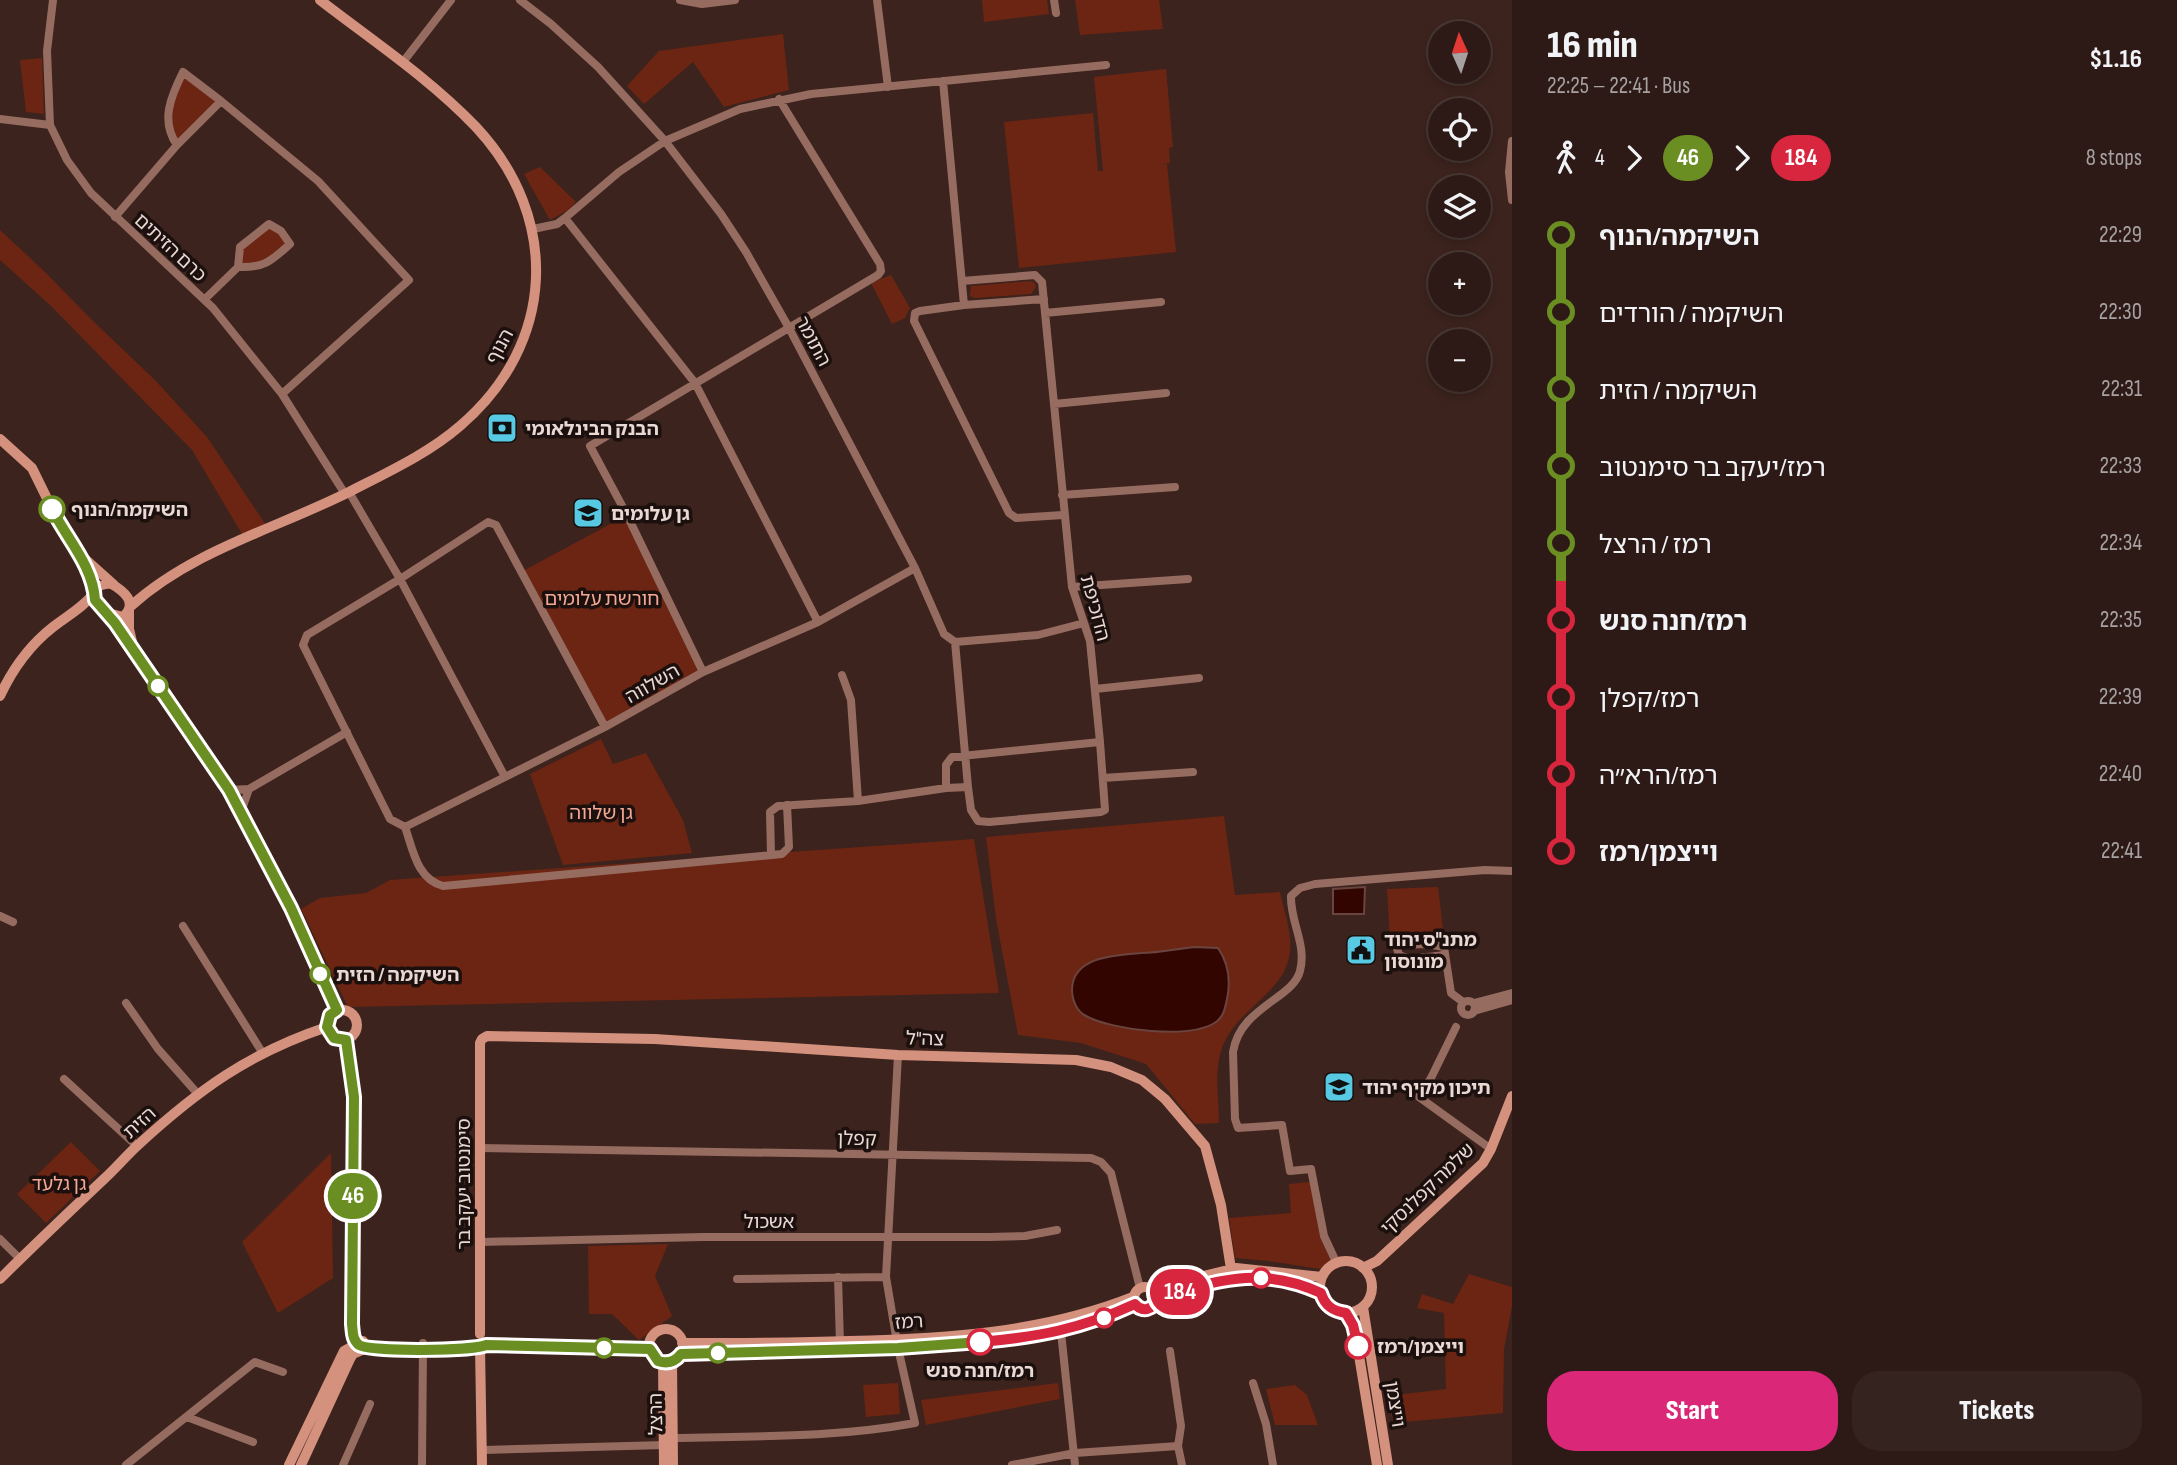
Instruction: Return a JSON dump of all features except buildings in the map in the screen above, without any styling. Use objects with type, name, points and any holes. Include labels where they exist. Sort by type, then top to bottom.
[{"type":"street","name":"כרם הזיתים","points":[[53,0],[47,51],[50,125],[66,160],[91,193],[205,299],[282,394],[400,579],[505,777]]},
{"type":"street","name":"הנוף","points":[[130,608],[144,594],[184,568],[347,493],[445,439],[462,425],[495,389],[523,344],[531,319],[537,276],[533,229],[521,193],[498,155],[476,128],[403,62],[320,0]]},
{"type":"street","points":[[403,62],[451,0]]},
{"type":"street","name":"התומר","points":[[520,0],[598,67],[665,141],[721,214],[746,251],[789,328],[915,568],[944,634],[955,642]]},
{"type":"street","points":[[680,0],[702,4],[735,0]]},
{"type":"street","points":[[877,0],[888,87]]},
{"type":"street","points":[[1054,0],[1056,13]]},
{"type":"street","points":[[533,229],[557,224],[619,172],[665,141],[730,113],[779,99],[1106,65]]},
{"type":"street","points":[[177,145],[169,133],[167,113],[173,91],[183,72],[318,181],[409,280],[282,394]]},
{"type":"street","points":[[943,81],[964,305]]},
{"type":"street","points":[[703,672],[627,515],[590,446],[881,271],[874,253],[779,99]]},
{"type":"street","points":[[115,216],[177,145],[221,101]]},
{"type":"street","points":[[0,119],[50,125]]},
{"type":"street","points":[[1512,141],[1509,172],[1512,200]]},
{"type":"street","points":[[565,218],[695,383],[818,622]]},
{"type":"street","points":[[205,299],[238,267],[240,247],[270,224],[281,231],[290,244],[272,260],[257,268],[238,267]]},
{"type":"street","points":[[962,281],[1035,275],[1042,282],[1044,299],[964,305],[920,311],[914,315],[915,326],[1009,513],[1016,518],[1063,515]]},
{"type":"street","name":"הדוכיפת","points":[[968,787],[971,810],[978,821],[1076,815],[1105,810],[1090,641],[1072,587],[1063,515],[1044,299]]},
{"type":"street","points":[[1045,313],[1161,302]]},
{"type":"street","points":[[1054,404],[1166,393]]},
{"type":"street","points":[[0,439],[32,468],[62,530],[90,573],[95,600],[229,790],[291,908],[337,1010]]},
{"type":"street","points":[[1062,495],[1175,487]]},
{"type":"street","points":[[606,727],[496,525],[488,522],[307,635],[303,645],[390,819],[405,827],[415,859],[432,883],[443,886],[782,854],[789,847],[787,805]]},
{"type":"street","points":[[78,552],[126,594],[134,597],[144,594]]},
{"type":"street","name":"השלווה","points":[[405,827],[606,727],[703,672],[818,622],[915,568]]},
{"type":"street","points":[[1072,587],[1188,579]]},
{"type":"street","points":[[0,696],[16,667],[38,640],[102,584],[114,584]]},
{"type":"street","points":[[126,594],[134,652]]},
{"type":"street","points":[[74,611],[92,607],[123,617],[130,608]]},
{"type":"street","points":[[771,855],[770,812],[778,806],[858,801],[968,787],[955,642],[1038,635],[1084,623]]},
{"type":"street","points":[[842,675],[851,699],[858,801]]},
{"type":"street","points":[[1094,689],[1199,678]]},
{"type":"street","points":[[229,790],[249,789],[347,732]]},
{"type":"street","points":[[946,788],[947,760],[952,757],[1100,742]]},
{"type":"street","points":[[1103,778],[1193,772]]},
{"type":"street","points":[[241,812],[249,789]]},
{"type":"street","points":[[1336,1264],[1324,1236],[1311,1170],[1290,1171],[1282,1125],[1238,1128],[1234,1107],[1235,1041],[1255,1014],[1292,985],[1300,971],[1302,944],[1291,896],[1300,888],[1315,884],[1485,870],[1512,871]]},
{"type":"street","points":[[0,916],[13,922]]},
{"type":"street","points":[[183,926],[262,1052]]},
{"type":"street","points":[[1427,944],[1445,951],[1410,959],[1399,955],[1396,945],[1427,944]]},
{"type":"street","points":[[1445,951],[1451,993],[1463,1002]]},
{"type":"street","points":[[1463,1002],[1461,1009],[1464,1014],[1471,1014],[1474,1007],[1512,993]]},
{"type":"street","points":[[1463,1002],[1468,1000],[1474,1007]]},
{"type":"street","points":[[1474,1007],[1512,1000]]},
{"type":"street","points":[[126,1003],[158,1049],[197,1093]]},
{"type":"street","points":[[337,1010],[349,1011],[357,1020],[354,1034],[346,1040],[334,1038],[327,1027],[330,1015],[337,1010]]},
{"type":"street","name":"הזית","points":[[0,1279],[137,1146],[197,1093],[262,1052],[327,1027]]},
{"type":"street","points":[[1456,1027],[1419,1097],[1491,1149]]},
{"type":"street","name":"צה\"ל","points":[[487,1037],[655,1039],[898,1055],[1076,1060],[1111,1067],[1142,1080],[1166,1100],[1205,1146],[1221,1205],[1231,1269]]},
{"type":"street","name":"סימנטוב יעקב בר","points":[[482,1465],[479,1342],[480,1044],[482,1039],[487,1037]]},
{"type":"street","points":[[346,1040],[354,1097],[352,1324],[362,1344]]},
{"type":"street","points":[[482,1450],[797,1436],[880,1430],[915,1423],[897,1344],[886,1277],[898,1055]]},
{"type":"street","points":[[64,1079],[137,1146]]},
{"type":"street","name":"שלמה קפלנסקי","points":[[1366,1272],[1483,1163],[1512,1096]]},
{"type":"street","name":"קפלן","points":[[479,1148],[1091,1158],[1101,1162],[1111,1174],[1143,1295]]},
{"type":"street","name":"אשכול","points":[[481,1242],[703,1237],[1001,1237],[1056,1230]]},
{"type":"street","points":[[0,1239],[20,1259]]},
{"type":"street","points":[[1352,1263],[1366,1272],[1371,1291],[1363,1307],[1346,1313],[1326,1304],[1321,1293],[1322,1277],[1327,1269],[1336,1264],[1352,1263]]},
{"type":"street","name":"רמז","points":[[897,1344],[1056,1322],[1231,1269],[1322,1277]]},
{"type":"street","points":[[838,1277],[840,1346]]},
{"type":"street","points":[[737,1279],[886,1277]]},
{"type":"street","name":"רמז","points":[[650,1349],[651,1339],[663,1330],[674,1331],[675,1355],[996,1341],[1061,1332],[1097,1321],[1143,1295],[1238,1277],[1273,1279],[1298,1284],[1321,1293]]},
{"type":"street","name":"וייצמן","points":[[1363,1307],[1388,1465]]},
{"type":"street","points":[[1346,1313],[1353,1325],[1358,1346],[1377,1465]]},
{"type":"street","points":[[1061,1332],[1075,1465]]},
{"type":"street","points":[[289,1465],[344,1350],[362,1344],[423,1346],[479,1342],[650,1349],[654,1358],[675,1355]]},
{"type":"street","points":[[301,1465],[350,1359],[362,1344]]},
{"type":"street","points":[[422,1465],[423,1346]]},
{"type":"street","points":[[1170,1351],[1181,1426],[1178,1446],[1182,1465]]},
{"type":"street","name":"הרצל","points":[[664,1465],[675,1355]]},
{"type":"street","points":[[126,1465],[255,1362],[283,1372]]},
{"type":"street","points":[[1253,1383],[1266,1424],[1273,1465]]},
{"type":"street","points":[[343,1465],[370,1404]]},
{"type":"street","points":[[187,1418],[253,1442]]},
{"type":"street","name":"הרצל","points":[[668,1441],[673,1465]]},
{"type":"street","points":[[1012,1465],[1075,1453],[1178,1446]]},
{"type":"green space","points":[[982,0],[1047,0],[1049,14],[984,22]]},
{"type":"green space","points":[[1075,0],[1159,0],[1163,29],[1080,35]]},
{"type":"green space","points":[[783,34],[789,90],[724,107],[693,62],[644,104],[627,86],[659,51]]},
{"type":"green space","points":[[42,58],[44,114],[26,112],[20,60]]},
{"type":"green space","points":[[1166,69],[1173,147],[1169,148],[1170,163],[1158,165],[1167,164],[1176,252],[1019,268],[1004,122],[1093,113],[1098,171],[1103,171],[1094,77]]},
{"type":"green space","points":[[183,72],[221,101],[177,145],[169,133],[173,91]]},
{"type":"green space","points":[[540,167],[576,202],[550,220],[524,174]]},
{"type":"green space","points":[[269,224],[290,244],[272,260],[238,267],[240,247]]},
{"type":"green space","points":[[0,230],[156,381],[207,437],[268,528],[245,539],[192,450],[51,306],[0,260]]},
{"type":"green space","points":[[891,275],[910,308],[905,318],[892,324],[871,283]]},
{"type":"green space","points":[[1030,281],[1035,283],[1036,287],[1031,294],[975,298],[970,296],[971,286]]},
{"type":"green space","name":"חורשת עלומים","points":[[627,515],[703,672],[605,727],[521,572]]},
{"type":"green space","name":"גן שלווה","points":[[601,739],[613,764],[646,753],[683,820],[692,853],[563,865],[530,774]]},
{"type":"green space","points":[[1224,816],[1235,895],[1280,892],[1290,939],[1289,956],[1276,983],[1243,1016],[1224,1043],[1218,1072],[1219,1123],[1195,1124],[1146,1064],[1081,1043],[1018,1035],[996,919],[986,837]]},
{"type":"green space","points":[[974,839],[999,993],[348,1007],[301,909],[320,898],[366,893],[390,880]]},
{"type":"green space","points":[[1438,887],[1444,937],[1390,940],[1387,889]]},
{"type":"green space","name":"גן גלעד","points":[[71,1142],[100,1171],[46,1223],[17,1194]]},
{"type":"green space","points":[[331,1153],[333,1278],[278,1313],[242,1242]]},
{"type":"green space","points":[[1310,1182],[1320,1236],[1331,1261],[1320,1269],[1235,1258],[1229,1218],[1291,1213],[1289,1184]]},
{"type":"green space","points":[[668,1244],[655,1276],[672,1316],[639,1340],[612,1314],[589,1314],[588,1246]]},
{"type":"green space","points":[[1469,1274],[1512,1287],[1512,1306],[1504,1349],[1503,1413],[1393,1423],[1387,1396],[1446,1389],[1444,1313],[1417,1308],[1422,1294],[1453,1304]]},
{"type":"green space","points":[[898,1383],[900,1414],[866,1417],[863,1385]]},
{"type":"green space","points":[[1058,1383],[1060,1399],[926,1425],[921,1400]]},
{"type":"green space","points":[[1295,1385],[1307,1395],[1318,1425],[1275,1425],[1266,1389]]},
{"type":"shaded area","points":[[1365,887],[1364,914],[1333,914],[1333,889]]},
{"type":"shaded area","points":[[1194,947],[1218,948],[1227,966],[1227,999],[1225,1009],[1216,1022],[1188,1031],[1132,1029],[1086,1016],[1075,1004],[1072,989],[1074,978],[1080,970],[1098,959]]},
{"type":"bus line","name":"46","points":[[52,509],[62,530],[90,573],[95,600],[115,623],[229,790],[291,908],[337,1010],[327,1020],[327,1027],[334,1038],[346,1040],[354,1097],[352,1324],[357,1344],[366,1348],[446,1350],[486,1345],[650,1349],[654,1358],[668,1363],[681,1354],[898,1348],[980,1342]]},
{"type":"bus line","name":"184","points":[[980,1342],[1061,1332],[1097,1321],[1135,1304],[1144,1310],[1151,1308],[1156,1298],[1238,1277],[1273,1279],[1298,1284],[1321,1293],[1326,1304],[1332,1309],[1346,1313],[1353,1325],[1358,1346]]},
{"type":"place","name":"הבנק הבינלאומי","points":[[502,428]]},
{"type":"place","name":"השיקמה/הנוף","points":[[52,509]]},
{"type":"place","name":"גן עלומים","points":[[588,513]]},
{"type":"place","name":"מתנ\"ס יהוד מונוסון","points":[[1361,950]]},
{"type":"place","name":"השיקמה / הזית","points":[[320,974]]},
{"type":"place","name":"תיכון מקיף יהוד","points":[[1339,1087]]},
{"type":"place","name":"רמז/חנה סנש","points":[[980,1342]]},
{"type":"place","name":"וייצמן/רמז","points":[[1358,1346]]}]
